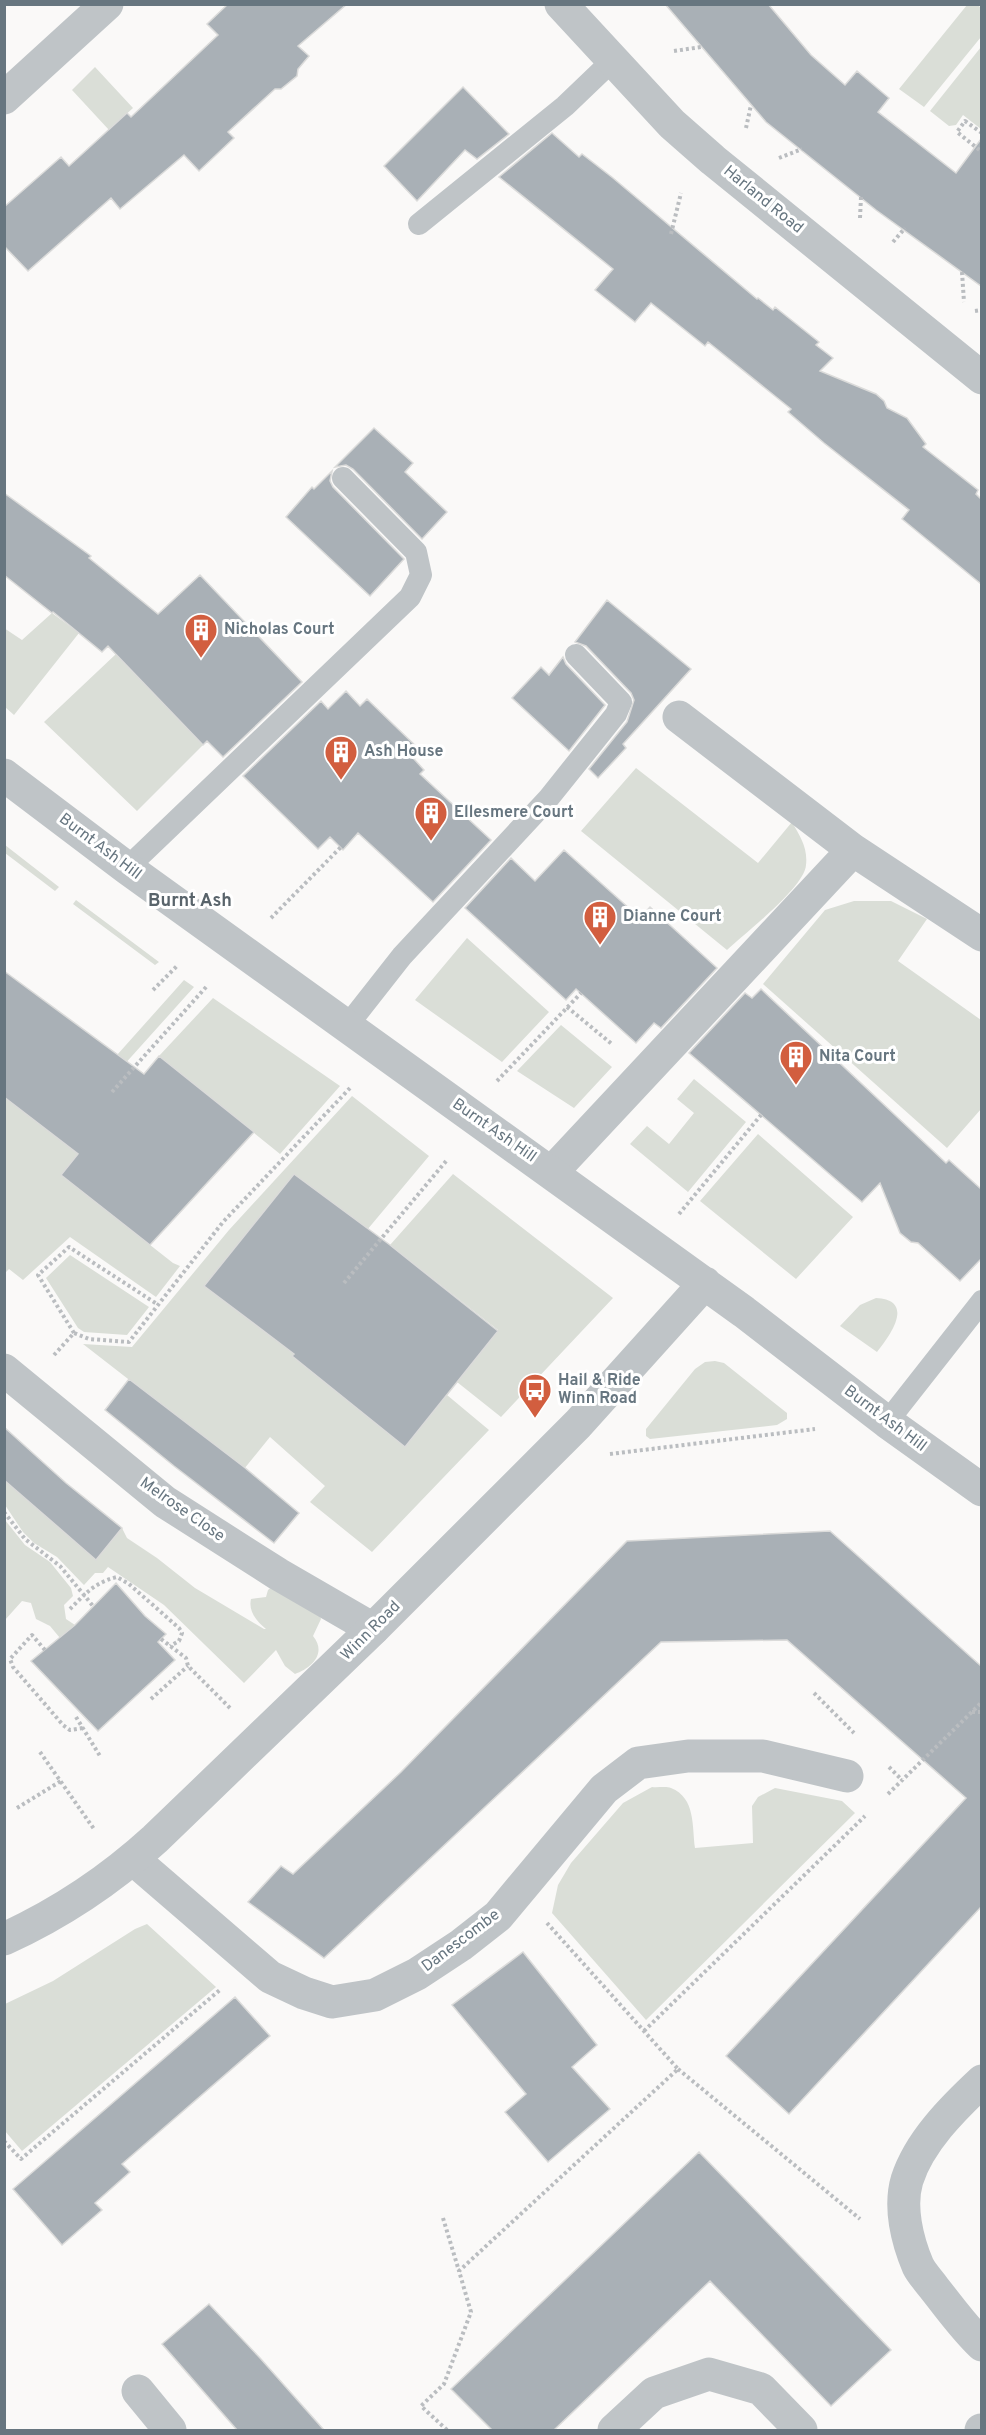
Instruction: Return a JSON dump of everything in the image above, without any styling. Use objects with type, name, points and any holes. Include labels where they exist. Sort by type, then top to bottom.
[{"type":"street","points":[[4,98],[107,4]]},
{"type":"street","name":"Harland Road","points":[[561,4],[672,124],[981,378]]},
{"type":"street","points":[[679,717],[853,850],[981,935]]},
{"type":"street","name":"Burnt Ash Hill","points":[[4,775],[127,868],[705,1283],[887,1422],[981,1490]]},
{"type":"street","points":[[552,1172],[853,850]]},
{"type":"street","name":"Winn Road","points":[[4,1939],[53,1916],[133,1859],[226,1773],[578,1424],[705,1283]]},
{"type":"street","name":"Melrose Close","points":[[14,1378],[165,1502],[278,1574],[373,1629]]},
{"type":"street","name":"Danescombe","points":[[133,1859],[270,1977],[304,1993],[332,2002],[375,1995],[417,1974],[461,1945],[498,1916],[604,1789],[638,1762],[688,1756],[763,1756],[847,1776]]},
{"type":"street","points":[[981,2081],[939,2127],[920,2153],[907,2179],[903,2199],[905,2221],[918,2267],[981,2345]]},
{"type":"street","points":[[614,2430],[654,2393],[709,2374],[761,2389],[801,2430]]},
{"type":"street","points":[[138,2391],[170,2430]]},
{"type":"lane","points":[[419,224],[565,106],[612,61]]},
{"type":"lane","points":[[127,868],[410,597],[421,575],[416,552],[343,477]]},
{"type":"lane","points":[[347,1026],[402,956],[548,799],[616,714],[621,702],[576,655]]},
{"type":"lane","points":[[887,1422],[981,1301]]},
{"type":"path","points":[[674,51],[701,46]]},
{"type":"path","points":[[746,128],[751,105]]},
{"type":"path","points":[[981,134],[965,121],[957,132],[981,152]]},
{"type":"path","points":[[775,159],[802,149]]},
{"type":"path","points":[[671,234],[681,193]]},
{"type":"path","points":[[860,218],[861,197]]},
{"type":"path","points":[[893,242],[905,228]]},
{"type":"path","points":[[962,272],[964,302]]},
{"type":"path","points":[[975,311],[981,310]]},
{"type":"path","points":[[268,921],[341,847]]},
{"type":"path","points":[[153,990],[177,966]]},
{"type":"path","points":[[112,1092],[207,987]]},
{"type":"path","points":[[494,1083],[581,993]]},
{"type":"path","points":[[567,1007],[646,1073]]},
{"type":"path","points":[[157,1304],[69,1246],[38,1275],[74,1333],[89,1339],[129,1342],[223,1222],[351,1087]]},
{"type":"path","points":[[674,1220],[761,1115]]},
{"type":"path","points":[[344,1283],[447,1160]]},
{"type":"path","points":[[14,1378],[74,1333]]},
{"type":"path","points":[[610,1454],[815,1430]]},
{"type":"path","points":[[4,1512],[25,1539],[60,1566],[93,1606]]},
{"type":"path","points":[[70,1609],[92,1588],[117,1577],[129,1584],[182,1633],[179,1641],[170,1646]]},
{"type":"path","points":[[45,1650],[32,1635],[10,1659],[13,1667],[63,1725],[70,1730],[83,1728]]},
{"type":"path","points":[[161,1639],[186,1658],[189,1666],[231,1709]]},
{"type":"path","points":[[151,1699],[189,1666]]},
{"type":"path","points":[[885,1796],[981,1702]]},
{"type":"path","points":[[971,1712],[981,1712]]},
{"type":"path","points":[[76,1717],[100,1756]]},
{"type":"path","points":[[40,1752],[94,1829]]},
{"type":"path","points":[[17,1808],[61,1781]]},
{"type":"path","points":[[645,2031],[868,1813]]},
{"type":"path","points":[[519,1892],[678,2069],[863,2221]]},
{"type":"path","points":[[4,2141],[21,2159],[227,1984]]},
{"type":"path","points":[[459,2271],[678,2069]]},
{"type":"path","points":[[443,2218],[471,2312],[444,2384],[421,2406],[447,2430]]},
{"type":"shaded area","points":[[967,5],[978,5],[981,8],[981,37],[924,107],[899,89]]},
{"type":"shaded area","points":[[981,47],[981,129],[963,115],[956,125],[949,126],[930,111]]},
{"type":"shaded area","points":[[95,67],[133,108],[109,130],[72,90]]},
{"type":"shaded area","points":[[52,613],[79,633],[14,715],[5,707],[4,628],[22,640]]},
{"type":"shaded area","points":[[116,654],[203,745],[137,811],[44,722]]},
{"type":"shaded area","points":[[636,768],[758,863],[792,822],[800,837],[805,848],[806,865],[796,885],[727,950],[581,831]]},
{"type":"shaded area","points":[[4,845],[59,887],[55,891],[5,853]]},
{"type":"shaded area","points":[[76,900],[159,962],[155,965],[73,904]]},
{"type":"shaded area","points":[[854,901],[891,901],[927,919],[898,961],[981,1020],[981,1109],[947,1148],[763,984],[825,910]]},
{"type":"shaded area","points":[[467,938],[549,1012],[502,1062],[415,1000]]},
{"type":"shaded area","points":[[184,980],[194,987],[105,1086],[90,1140],[61,1175],[173,1263],[180,1266],[156,1297],[70,1237],[23,1280],[9,1269],[5,1273],[5,1097],[46,1129],[117,1055]]},
{"type":"shaded area","points":[[213,998],[340,1086],[280,1154],[159,1056]]},
{"type":"shaded area","points":[[561,1025],[612,1067],[574,1108],[517,1071]]},
{"type":"shaded area","points":[[694,1079],[746,1122],[688,1192],[630,1144],[647,1126],[669,1144],[694,1113],[677,1099]]},
{"type":"shaded area","points":[[352,1096],[429,1156],[367,1230],[293,1357],[405,1447],[447,1395],[489,1430],[372,1552],[310,1502],[325,1486],[270,1437],[244,1469],[83,1344],[132,1347],[229,1230]]},
{"type":"shaded area","points":[[758,1134],[853,1217],[796,1279],[700,1201]]},
{"type":"shaded area","points":[[453,1174],[613,1298],[501,1417],[457,1382],[498,1330],[390,1245]]},
{"type":"shaded area","points":[[70,1255],[149,1307],[127,1335],[84,1332],[78,1328],[46,1278]]},
{"type":"shaded area","points":[[876,1298],[888,1300],[895,1305],[897,1312],[893,1328],[877,1352],[840,1326],[860,1305]]},
{"type":"shaded area","points":[[705,1362],[724,1363],[787,1413],[787,1419],[777,1425],[650,1439],[646,1436],[646,1429],[695,1369]]},
{"type":"shaded area","points":[[5,1480],[96,1559],[122,1528],[127,1538],[195,1588],[264,1629],[266,1629],[252,1612],[251,1599],[266,1597],[268,1590],[276,1583],[318,1609],[321,1619],[313,1636],[318,1648],[316,1659],[307,1668],[295,1674],[285,1666],[276,1650],[244,1683],[164,1605],[108,1567],[103,1573],[95,1573],[84,1585],[57,1557],[34,1543],[23,1532],[5,1505]]},
{"type":"shaded area","points":[[5,1520],[25,1545],[50,1562],[71,1588],[73,1596],[64,1605],[66,1619],[75,1625],[60,1638],[50,1626],[36,1619],[31,1603],[22,1601],[5,1620]]},
{"type":"shaded area","points":[[652,1787],[671,1788],[685,1799],[693,1822],[695,1848],[753,1843],[752,1806],[758,1797],[775,1788],[842,1801],[855,1813],[646,2020],[552,1913],[558,1885],[571,1863],[623,1803]]},
{"type":"shaded area","points":[[147,1924],[216,1987],[22,2151],[5,2131],[5,2004],[53,1981],[135,1929]]},
{"type":"building","points":[[228,4],[347,4],[298,46],[309,56],[298,69],[297,76],[281,89],[275,89],[228,132],[234,138],[199,171],[184,155],[120,209],[111,198],[28,271],[4,246],[4,207],[61,157],[69,166],[127,113],[131,117],[218,35],[207,24]]},
{"type":"building","points":[[665,4],[768,4],[811,55],[845,85],[857,71],[889,98],[878,112],[956,173],[981,139],[981,286],[876,210],[766,122]]},
{"type":"building","points":[[463,87],[509,134],[477,159],[465,150],[417,201],[384,166]]},
{"type":"building","points":[[552,133],[579,157],[582,154],[613,178],[757,299],[773,310],[775,307],[819,342],[816,345],[833,358],[820,371],[876,394],[884,401],[887,408],[907,418],[926,444],[923,447],[978,490],[976,494],[981,499],[981,584],[902,519],[909,510],[824,443],[788,412],[791,409],[708,342],[705,346],[651,303],[635,322],[595,290],[613,269],[499,177]]},
{"type":"building","points":[[374,428],[413,463],[405,472],[447,512],[422,539],[353,469],[346,465],[335,467]]},
{"type":"building","points":[[332,471],[330,481],[333,487],[404,559],[370,596],[286,517],[312,487],[314,489]]},
{"type":"building","points":[[4,493],[91,556],[89,558],[158,614],[200,575],[302,682],[223,757],[207,741],[203,745],[108,646],[102,652],[4,575]]},
{"type":"building","points":[[607,600],[691,669],[623,744],[626,748],[598,778],[589,769],[627,722],[634,700],[631,693],[586,646],[575,642]]},
{"type":"building","points":[[563,657],[566,664],[605,705],[569,751],[512,698],[541,667],[549,675]]},
{"type":"building","points":[[346,691],[360,706],[367,699],[421,751],[414,759],[424,770],[420,774],[491,840],[433,902],[358,833],[343,850],[330,837],[318,849],[243,776],[321,701],[328,709]]},
{"type":"building","name":"Dianne Court","points":[[564,850],[640,918],[650,907],[717,968],[661,1028],[654,1023],[636,1043],[576,989],[566,1000],[465,908],[511,858],[535,881]]},
{"type":"building","points":[[4,971],[144,1074],[159,1056],[254,1132],[150,1245],[61,1175],[78,1154],[4,1097]]},
{"type":"building","name":"Nita Court","points":[[761,989],[946,1163],[949,1160],[981,1189],[981,1259],[960,1281],[918,1243],[911,1242],[900,1233],[880,1183],[862,1202],[689,1053],[745,993],[752,998]]},
{"type":"building","points":[[294,1174],[390,1245],[498,1331],[405,1447],[292,1356],[294,1354],[204,1286]]},
{"type":"building","points":[[129,1379],[244,1467],[299,1513],[274,1543],[105,1410]]},
{"type":"building","points":[[4,1427],[66,1483],[122,1528],[96,1560],[4,1480]]},
{"type":"building","points":[[830,1531],[981,1666],[981,1907],[789,2114],[726,2056],[966,1798],[787,1640],[661,1642],[324,1958],[248,1902],[281,1866],[293,1874],[401,1772],[627,1541]]},
{"type":"building","points":[[116,1583],[145,1616],[166,1634],[158,1642],[175,1660],[98,1731],[31,1661],[75,1625]]},
{"type":"building","points":[[523,1952],[597,2045],[572,2067],[610,2109],[548,2162],[505,2112],[526,2094],[452,2005]]},
{"type":"building","points":[[235,1997],[270,2036],[122,2164],[130,2172],[95,2203],[102,2210],[62,2245],[13,2189]]},
{"type":"building","points":[[699,2152],[891,2350],[831,2406],[710,2281],[554,2430],[492,2430],[451,2389]]},
{"type":"building","points":[[209,2304],[324,2430],[237,2430],[162,2344]]},
{"type":"place","name":"Nicholas Court","points":[[201,659]]},
{"type":"place","name":"Ash House","points":[[341,781]]},
{"type":"place","name":"Ellesmere Court","points":[[431,842]]},
{"type":"place","name":"Dianne Court","points":[[600,946]]},
{"type":"place","name":"Nita Court","points":[[796,1086]]},
{"type":"place","name":"Hail & Ride Winn Road","points":[[535,1419]]},
{"type":"district","name":"Burnt Ash","points":[[190,901]]}]
